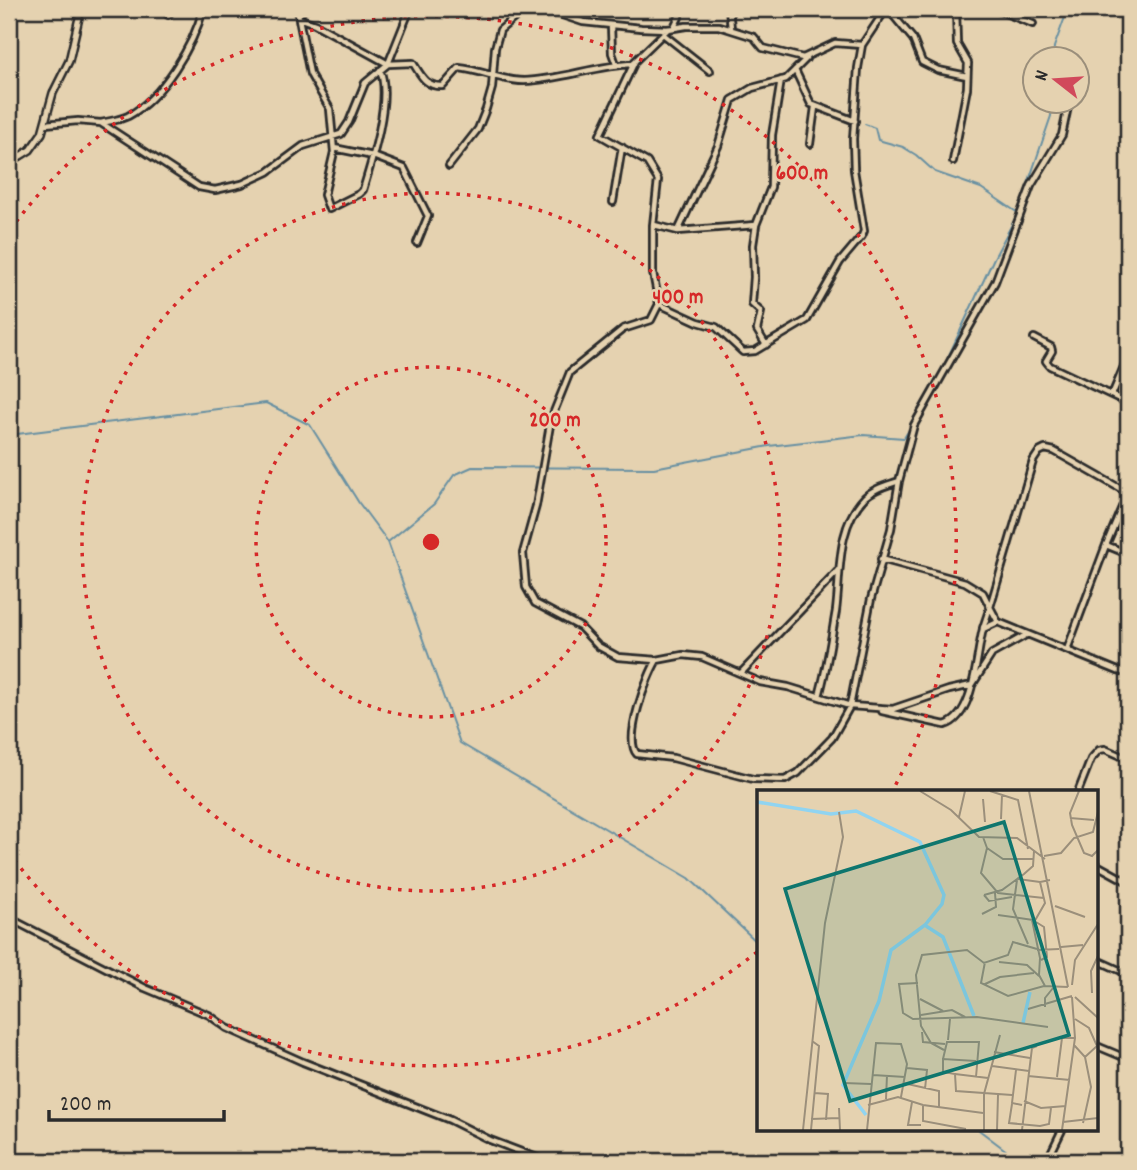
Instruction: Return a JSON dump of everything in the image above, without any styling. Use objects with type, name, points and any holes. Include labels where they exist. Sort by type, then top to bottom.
[{"type":"street","points":[[9,163],[35,146],[45,124],[52,93],[69,61],[81,9]]},
{"type":"street","points":[[168,16],[173,9]]},
{"type":"street","points":[[45,124],[78,121],[101,123],[121,119],[132,113],[167,79],[182,60],[204,9]]},
{"type":"street","points":[[299,14],[305,9]]},
{"type":"street","points":[[101,123],[199,187],[215,190],[242,184],[268,172],[303,146],[333,137],[345,130],[365,83],[388,64],[410,9]]},
{"type":"street","points":[[449,166],[478,129],[486,108],[494,77],[495,48],[500,30],[524,10],[544,9],[583,22],[611,26],[671,28],[702,24],[731,28],[754,37],[764,48],[806,58]]},
{"type":"street","points":[[679,9],[679,17],[671,28],[634,64],[600,135],[647,162],[657,178],[653,225],[653,283],[659,304],[651,320],[623,329],[570,372],[551,419],[536,506],[522,562],[527,592],[538,606],[580,627],[598,646],[618,657],[657,660],[683,655],[702,657],[764,683],[788,687],[850,706],[941,725],[949,724],[957,719],[969,697],[983,629],[1030,470],[1039,452],[1045,449],[1054,451],[1128,493],[1069,642],[1069,651]]},
{"type":"street","points":[[729,9],[731,28]]},
{"type":"street","points":[[659,304],[716,327],[743,352],[755,351],[807,320],[840,262],[859,242],[864,231],[854,170],[855,121],[862,45],[887,9],[913,39],[922,62],[940,71],[967,76]]},
{"type":"street","points":[[953,161],[967,93],[967,59],[957,41],[956,9]]},
{"type":"street","points":[[995,9],[1033,24]]},
{"type":"street","points":[[299,14],[388,64],[413,63],[421,79],[438,87],[443,86],[458,68],[506,81],[534,80],[595,71],[616,64],[634,64]]},
{"type":"street","points":[[299,14],[303,48],[310,74],[329,106],[334,148],[324,192],[330,209],[362,192],[373,156],[385,84],[380,70]]},
{"type":"street","points":[[611,26],[612,53],[616,64]]},
{"type":"street","points":[[663,34],[710,71]]},
{"type":"street","points":[[678,231],[718,146],[732,100],[752,88],[781,80],[806,58],[824,47],[835,43],[862,45]]},
{"type":"street","points":[[795,70],[807,100],[815,107],[855,121]]},
{"type":"street","points":[[766,345],[757,330],[761,312],[752,304],[753,249],[757,225],[771,187],[772,135],[781,80]]},
{"type":"street","points":[[810,144],[815,107]]},
{"type":"street","points":[[657,660],[642,689],[637,710],[633,748],[639,755],[673,758],[753,779],[785,780],[798,773],[830,739],[850,706],[881,559],[891,529],[899,481],[914,425],[995,282],[1031,186],[1062,135],[1066,116]]},
{"type":"street","points":[[613,202],[622,147]]},
{"type":"street","points":[[334,148],[373,156],[404,168],[428,216],[417,243]]},
{"type":"street","points":[[653,225],[678,231],[757,225]]},
{"type":"street","points":[[1034,338],[1051,347],[1052,351],[1046,361],[1049,366],[1128,403]]},
{"type":"street","points":[[1112,396],[1128,357]]},
{"type":"street","points":[[819,696],[825,676],[844,535],[857,507],[867,495],[899,481]]},
{"type":"street","points":[[1106,545],[1128,554]]},
{"type":"street","points":[[881,559],[965,582],[983,593],[998,622],[1128,673]]},
{"type":"street","points":[[741,673],[840,569]]},
{"type":"street","points":[[983,629],[998,622]]},
{"type":"street","points":[[874,709],[898,708],[944,691],[972,685],[992,654],[1026,635]]},
{"type":"street","points":[[1079,790],[1091,759],[1099,750],[1105,749],[1128,759]]},
{"type":"street","points":[[1098,867],[1128,882]]},
{"type":"street","points":[[9,918],[145,988],[209,1015],[227,1028],[545,1161]]},
{"type":"street","points":[[1098,960],[1128,974]]},
{"type":"street","points":[[1098,1046],[1128,1059]]},
{"type":"street","points":[[1047,1161],[1061,1132]]},
{"type":"waterway","points":[[1054,46],[1068,9]]},
{"type":"waterway","points":[[921,408],[1018,213],[1051,116]]},
{"type":"waterway","points":[[865,124],[875,128],[878,140],[903,147],[935,172],[981,188],[1018,213]]},
{"type":"waterway","points":[[9,435],[266,403],[310,425],[359,503],[388,542],[460,743],[689,878],[757,942]]},
{"type":"waterway","points":[[388,542],[434,504],[454,475],[472,467],[654,468],[769,446],[863,435],[904,438],[912,425]]},
{"type":"waterway","points":[[982,1132],[1020,1161]]},
{"type":"waterway","points":[[1095,1161],[1128,1149]]}]
